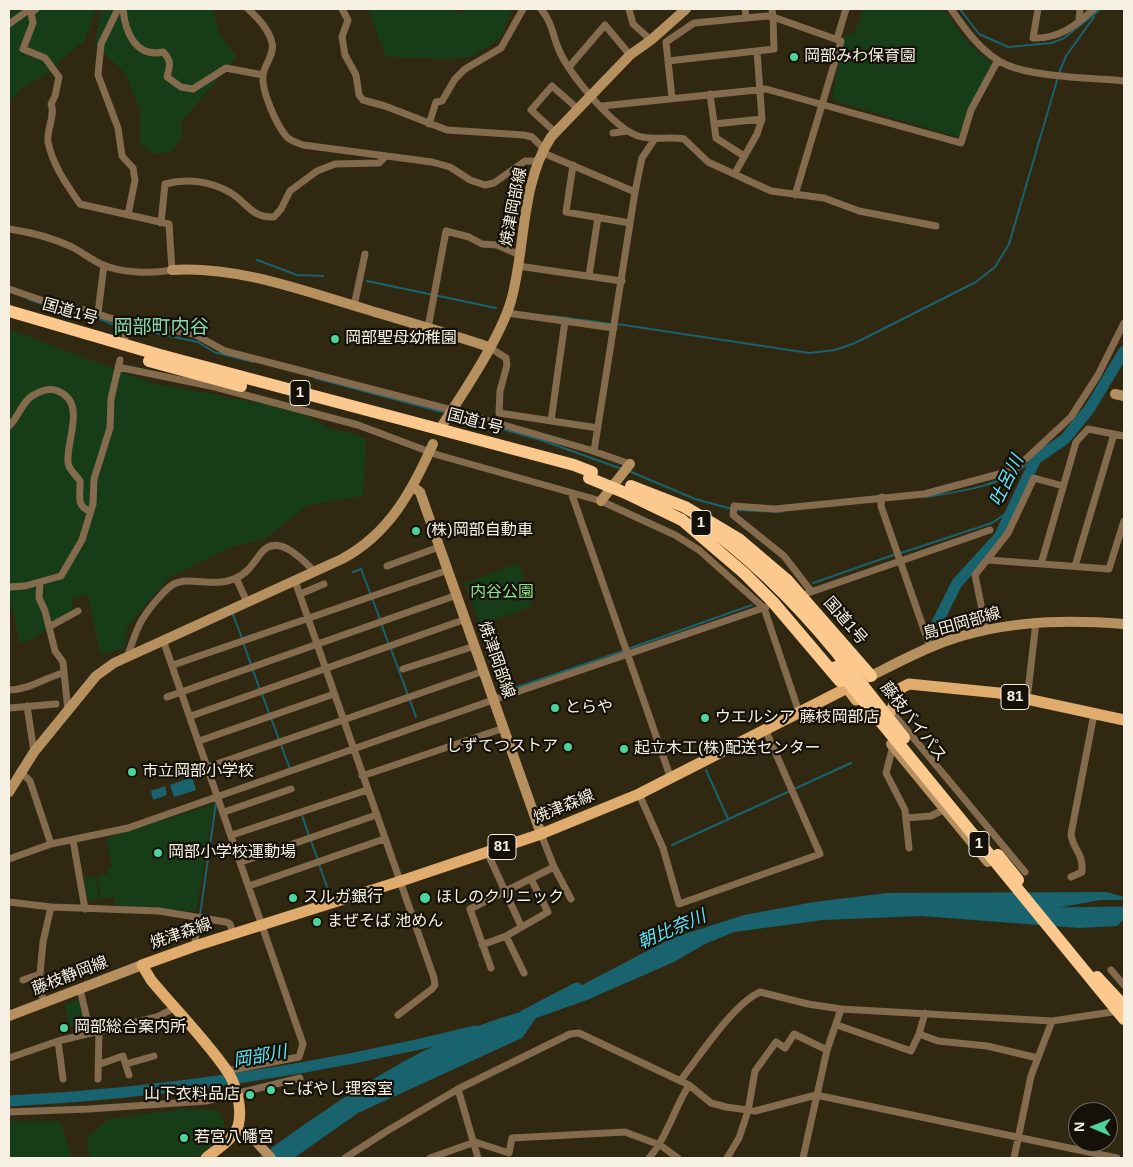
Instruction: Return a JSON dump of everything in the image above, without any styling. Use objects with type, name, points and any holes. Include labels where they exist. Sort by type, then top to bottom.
[{"type":"highway","name":"国道1号","points":[[9,310],[160,355],[574,465],[590,475]]},
{"type":"highway","name":"国道1号","points":[[9,320],[181,370],[590,475],[685,507],[740,540],[787,580],[871,676]]},
{"type":"highway","name":"国道1号","points":[[634,490],[682,520],[744,573],[773,602],[846,688]]},
{"type":"highway","name":"藤枝バイパス","points":[[634,490],[696,520],[754,564],[802,610],[1123,1011]]},
{"type":"highway","name":"藤枝バイパス","points":[[682,520],[728,553],[761,581],[784,604],[1123,1011]]},
{"type":"main road","name":"焼津岡部線","points":[[443,424],[507,313],[518,266],[533,177],[541,154],[555,132],[630,55],[651,40],[686,9]]},
{"type":"main road","points":[[172,270],[201,270],[229,273],[287,286],[489,347]]},
{"type":"main road","points":[[9,792],[20,771],[34,752],[96,676],[128,656],[295,581],[351,554],[370,542],[394,516],[413,487],[431,448]]},
{"type":"main road","points":[[601,502],[630,464]]},
{"type":"main road","name":"焼津岡部線","points":[[413,487],[420,492],[541,834]]},
{"type":"main road","name":"島田岡部線","points":[[846,688],[934,646],[986,629],[1036,622],[1076,620],[1124,624]]},
{"type":"main road","name":"81","points":[[878,727],[891,711],[901,688],[909,684],[985,690],[1124,720]]},
{"type":"main road","points":[[846,688],[943,810],[1123,1011],[1124,1023]]},
{"type":"main road","name":"焼津森線","points":[[237,1128],[240,1118],[236,1093],[228,1073],[151,980],[142,965],[233,933],[401,881],[541,834],[639,794],[846,688]]},
{"type":"main road","name":"藤枝静岡線","points":[[9,1016],[142,965]]},
{"type":"main road","points":[[206,1158],[231,1137],[237,1128],[251,1136],[271,1158]]},
{"type":"street","points":[[9,24],[30,9]]},
{"type":"street","points":[[9,229],[26,231],[71,247],[104,265],[137,272],[157,273],[172,270],[169,224],[80,204],[57,168],[48,141],[48,130],[51,104],[59,77],[45,58],[23,48],[33,23],[31,13],[36,9]]},
{"type":"street","points":[[118,9],[101,44],[98,75],[118,128],[122,156],[133,168],[136,180],[128,215]]},
{"type":"street","points":[[123,9],[127,31],[136,45],[149,53],[162,52],[169,58],[171,63],[167,77],[181,87],[193,89],[207,81],[220,70],[226,68],[263,75]]},
{"type":"street","points":[[248,9],[260,20],[270,36],[273,45],[263,75],[265,94],[280,127],[292,141],[302,145],[441,164],[470,180],[485,185],[494,183],[525,161],[541,154],[574,165],[635,192]]},
{"type":"street","points":[[257,9],[260,20]]},
{"type":"street","points":[[342,9],[348,20],[342,37],[345,55],[356,75],[359,95],[364,100],[447,130],[524,134],[532,137],[541,154]]},
{"type":"street","points":[[430,124],[436,102],[442,101],[455,79],[465,68],[501,48],[523,9]]},
{"type":"street","points":[[541,9],[551,22],[559,50],[582,87],[627,131],[654,140],[684,139],[708,162],[771,191],[824,198],[859,211],[936,226]]},
{"type":"street","points":[[629,9],[634,24],[651,40]]},
{"type":"street","points":[[745,9],[746,18]]},
{"type":"street","points":[[668,61],[774,49],[772,9]]},
{"type":"street","points":[[837,38],[846,9]]},
{"type":"street","points":[[951,9],[965,30],[998,60],[1015,68],[1124,81]]},
{"type":"street","points":[[1038,9],[1032,38],[1046,38],[1070,30],[1079,20],[1094,9]]},
{"type":"street","points":[[1079,20],[1080,9]]},
{"type":"street","points":[[672,98],[666,42],[694,23],[767,16],[842,41],[796,195]]},
{"type":"street","points":[[569,67],[605,25],[630,55]]},
{"type":"street","points":[[735,173],[757,134],[762,118],[757,51]]},
{"type":"street","points":[[602,106],[761,88],[822,103],[962,143],[971,110],[998,60]]},
{"type":"street","points":[[555,132],[531,110],[552,86],[578,109]]},
{"type":"street","points":[[710,94],[716,138],[744,156]]},
{"type":"street","points":[[714,124],[762,118]]},
{"type":"street","points":[[613,133],[627,131]]},
{"type":"street","points":[[594,451],[635,192],[642,158],[654,140]]},
{"type":"street","points":[[161,223],[165,184],[195,181],[212,184],[232,193],[258,215],[274,216],[282,209],[290,191],[317,171],[336,164],[379,163],[386,156]]},
{"type":"street","points":[[574,165],[566,212],[630,222]]},
{"type":"street","points":[[589,276],[598,217]]},
{"type":"street","points":[[428,328],[446,231],[469,237],[482,244],[497,244],[520,255]]},
{"type":"street","points":[[354,306],[365,254]]},
{"type":"street","points":[[98,313],[104,265]]},
{"type":"street","points":[[518,266],[622,281]]},
{"type":"street","points":[[9,289],[64,308],[98,313],[128,322],[194,334],[225,351],[452,410],[594,451],[630,464]]},
{"type":"street","points":[[507,313],[614,328]]},
{"type":"street","points":[[552,421],[565,321]]},
{"type":"street","points":[[125,338],[128,322]]},
{"type":"street","points":[[990,530],[808,593],[784,556],[734,515],[734,506],[775,508],[941,491],[1014,470],[1071,417],[1098,375],[1124,323]]},
{"type":"street","points":[[489,347],[506,358],[507,365],[500,391],[499,413],[598,428]]},
{"type":"street","points":[[9,587],[25,586],[56,578],[65,572],[82,540],[90,511],[94,479],[110,428],[112,399],[119,363],[185,383],[215,387],[358,425],[431,448],[572,495],[601,502],[687,542],[768,606],[799,712]]},
{"type":"street","points":[[9,426],[24,403],[32,396],[45,390],[55,389],[67,397],[71,404],[74,430],[68,462],[70,469],[80,481],[79,504],[82,508],[90,511]]},
{"type":"street","points":[[1041,564],[1076,442],[1088,429],[1124,436]]},
{"type":"street","points":[[1075,566],[1114,434]]},
{"type":"street","points":[[986,629],[975,575],[1008,533],[1034,478],[1063,486]]},
{"type":"street","points":[[572,495],[670,776],[669,779]]},
{"type":"street","points":[[882,497],[881,506],[934,646]]},
{"type":"street","points":[[988,560],[1110,569],[1124,521]]},
{"type":"street","points":[[128,656],[142,617],[166,588],[179,582],[219,582],[236,578],[245,573],[263,551],[270,546],[286,548],[314,572]]},
{"type":"street","points":[[388,566],[440,547]]},
{"type":"street","points":[[173,665],[448,570]]},
{"type":"street","points":[[236,578],[247,602]]},
{"type":"street","points":[[295,581],[384,839],[401,881],[435,985],[398,1015]]},
{"type":"street","points":[[40,582],[39,598],[55,651],[63,662],[68,712]]},
{"type":"street","points":[[300,594],[324,584]]},
{"type":"street","points":[[167,697],[457,595]]},
{"type":"street","points":[[9,859],[51,844],[128,828],[768,606]]},
{"type":"street","points":[[49,628],[78,611]]},
{"type":"street","points":[[191,716],[466,619]]},
{"type":"street","points":[[1027,700],[1036,622]]},
{"type":"street","points":[[163,640],[302,1038],[302,1052],[299,1057],[228,1073]]},
{"type":"street","points":[[403,669],[475,646]]},
{"type":"street","points":[[208,767],[484,671]]},
{"type":"street","points":[[9,690],[27,689],[44,678],[63,673]]},
{"type":"street","points":[[199,741],[334,694]]},
{"type":"street","points":[[9,708],[56,704]]},
{"type":"street","points":[[27,706],[34,752]]},
{"type":"street","points":[[891,711],[1025,872]]},
{"type":"street","points":[[1071,877],[1082,872],[1083,860],[1072,842],[1071,834],[1094,714]]},
{"type":"street","points":[[362,776],[504,728]]},
{"type":"street","points":[[639,794],[664,848],[679,904],[820,854],[765,729]]},
{"type":"street","points":[[892,746],[886,773],[905,810],[909,848]]},
{"type":"street","points":[[20,771],[30,781],[51,844]]},
{"type":"street","points":[[224,812],[291,789]]},
{"type":"street","points":[[232,836],[367,790]]},
{"type":"street","points":[[906,818],[931,816],[943,810]]},
{"type":"street","points":[[241,862],[376,815]]},
{"type":"street","points":[[541,834],[554,867],[571,899]]},
{"type":"street","points":[[249,886],[384,839]]},
{"type":"street","points":[[73,840],[85,909]]},
{"type":"street","points":[[488,852],[504,892],[521,926]]},
{"type":"street","points":[[491,968],[470,909],[554,867]]},
{"type":"street","points":[[482,944],[506,936],[548,912],[531,879]]},
{"type":"street","points":[[9,902],[51,907],[159,911],[228,923],[233,933]]},
{"type":"street","points":[[46,1002],[42,996],[40,974],[43,942],[51,907]]},
{"type":"street","points":[[195,946],[197,918]]},
{"type":"street","points":[[506,936],[524,973]]},
{"type":"street","points":[[1111,970],[1124,986]]},
{"type":"street","points":[[23,980],[40,974]]},
{"type":"street","points":[[80,989],[90,1032]]},
{"type":"street","points":[[680,1081],[722,1026],[753,995],[760,992],[808,1004],[841,1009],[1052,1021],[1123,1011]]},
{"type":"street","points":[[9,1058],[58,1041],[157,1016],[174,1008]]},
{"type":"street","points":[[803,1158],[827,1050],[841,1009]]},
{"type":"street","points":[[837,1025],[911,1051],[919,1034],[925,1013]]},
{"type":"street","points":[[1014,1158],[1031,1076],[1052,1021]]},
{"type":"street","points":[[98,1079],[98,1065],[100,1064],[99,1031]]},
{"type":"street","points":[[345,1158],[458,1089],[570,1034],[579,1033],[689,1085],[711,1103],[755,1111],[816,1095],[1117,1158]]},
{"type":"street","points":[[727,1158],[739,1138],[748,1111],[755,1072],[776,1042],[785,1048],[794,1034],[827,1050]]},
{"type":"street","points":[[919,1034],[938,1041],[987,1046],[1038,1058]]},
{"type":"street","points":[[58,1041],[63,1079]]},
{"type":"street","points":[[100,1064],[123,1056],[129,1075]]},
{"type":"street","points":[[126,1064],[154,1056]]},
{"type":"street","points":[[9,1112],[89,1110],[206,1101],[300,1078]]},
{"type":"street","points":[[648,1158],[660,1145],[680,1100],[689,1085]]},
{"type":"street","points":[[458,1089],[475,1142],[478,1158]]},
{"type":"street","points":[[430,1158],[475,1142],[509,1153],[512,1138],[625,1132],[660,1145],[678,1158]]},
{"type":"green space","points":[[9,9],[96,9],[85,40],[57,63],[59,67],[22,88],[9,103]]},
{"type":"green space","points":[[101,9],[216,9],[214,14],[219,34],[237,57],[181,122],[182,137],[171,152],[154,154],[140,144],[140,111],[126,74],[95,44]]},
{"type":"green space","points":[[368,9],[453,9],[460,14],[467,9],[512,9],[501,38],[471,57],[447,59],[386,57]]},
{"type":"green space","points":[[863,9],[938,9],[946,13],[969,43],[995,65],[961,138],[835,101],[832,97],[844,35],[855,33]]},
{"type":"green space","points":[[9,329],[151,383],[293,409],[333,430],[350,432],[366,439],[363,496],[308,505],[266,538],[229,548],[170,577],[127,627],[125,648],[101,655],[87,594],[72,598],[73,614],[34,638],[19,644],[13,610],[9,601]]},
{"type":"green space","name":"内谷公園","points":[[518,563],[533,606],[480,625],[465,583]]},
{"type":"green space","name":"岡部小学校運動場","points":[[214,804],[196,911],[115,905],[112,890],[112,897],[101,899],[97,876],[109,874],[108,868],[112,867],[106,838]]},
{"type":"green space","points":[[95,876],[99,899],[88,901],[84,878]]},
{"type":"green space","points":[[80,998],[86,1023],[69,1028],[65,1005]]},
{"type":"green space","points":[[181,1109],[218,1110],[225,1125],[215,1144],[196,1158],[90,1158],[87,1144],[88,1136],[109,1119]]},
{"type":"green space","points":[[9,1121],[60,1121],[72,1158],[9,1158]]},
{"type":"water","points":[[192,777],[196,790],[174,797],[170,785]]},
{"type":"water","points":[[165,786],[167,795],[153,800],[151,791]]},
{"type":"water","points":[[1107,892],[1124,897],[1124,900],[1100,900],[1057,908],[1074,918],[1124,912],[1124,919],[1117,926],[1079,928],[921,916],[823,920],[734,932],[705,944],[674,962],[587,1000],[536,1018],[522,1038],[358,1113],[294,1158],[258,1158],[356,1090],[428,1049],[464,1032],[501,1018],[538,1008],[672,938],[744,915],[814,902],[887,893]]},
{"type":"waterway","points":[[960,9],[979,34],[1008,47],[1052,43],[1064,38],[1101,9]]},
{"type":"waterway","points":[[1059,73],[1066,56],[1094,17]]},
{"type":"waterway","points":[[617,324],[809,353],[835,350],[855,343],[976,282],[995,267],[1009,244],[1058,77]]},
{"type":"waterway","points":[[257,260],[297,275],[323,276]]},
{"type":"waterway","points":[[367,281],[496,308]]},
{"type":"waterway","points":[[28,299],[64,312],[88,314],[112,324],[198,342],[214,352],[253,362]]},
{"type":"waterway","points":[[552,316],[612,324]]},
{"type":"waterway","name":"吐呂川","points":[[931,635],[957,583],[999,537],[1036,459],[1065,439],[1090,408],[1124,351]]},
{"type":"waterway","points":[[315,378],[446,413]]},
{"type":"waterway","points":[[453,415],[541,440],[622,469]]},
{"type":"waterway","points":[[1017,471],[1036,459]]},
{"type":"waterway","points":[[629,471],[695,499],[732,509]]},
{"type":"waterway","points":[[926,497],[982,486],[1013,474]]},
{"type":"waterway","points":[[901,553],[992,523],[1014,508]]},
{"type":"waterway","points":[[737,510],[782,512]]},
{"type":"waterway","points":[[813,583],[896,554]]},
{"type":"waterway","points":[[353,572],[361,569],[380,619]]},
{"type":"waterway","points":[[628,649],[752,605]]},
{"type":"waterway","points":[[232,612],[242,638]]},
{"type":"waterway","points":[[381,623],[389,645]]},
{"type":"waterway","points":[[243,642],[260,690]]},
{"type":"waterway","points":[[391,649],[416,717]]},
{"type":"waterway","points":[[500,693],[623,651]]},
{"type":"waterway","points":[[262,694],[290,769]]},
{"type":"waterway","points":[[794,789],[851,763]]},
{"type":"waterway","points":[[706,770],[728,819]]},
{"type":"waterway","points":[[672,845],[790,791]]},
{"type":"waterway","points":[[200,915],[216,803]]},
{"type":"waterway","points":[[302,815],[309,836]]},
{"type":"waterway","points":[[311,841],[318,860]]},
{"type":"waterway","points":[[319,864],[331,898]]},
{"type":"waterway","name":"朝比奈川","points":[[1051,913],[1124,912]]},
{"type":"waterway","name":"朝比奈川","points":[[525,1015],[577,988]]},
{"type":"waterway","name":"岡部川","points":[[9,1101],[127,1092],[244,1077],[360,1057],[475,1031]]},
{"type":"place","name":"岡部みわ保育園","points":[[794,57]]},
{"type":"place","name":"岡部聖母幼稚園","points":[[335,339]]},
{"type":"place","name":"(株)岡部自動車","points":[[416,531]]},
{"type":"place","name":"とらや","points":[[555,708]]},
{"type":"place","name":"ウエルシア 藤枝岡部店","points":[[705,718]]},
{"type":"place","name":"しずてつストア","points":[[568,747]]},
{"type":"place","name":"起立木工(株)配送センター","points":[[624,749]]},
{"type":"place","name":"市立岡部小学校","points":[[132,772]]},
{"type":"place","name":"岡部小学校運動場","points":[[158,853]]},
{"type":"place","name":"スルガ銀行","points":[[293,898]]},
{"type":"place","name":"ほしのクリニック","points":[[425,898]]},
{"type":"place","name":"まぜそば 池めん","points":[[317,922]]},
{"type":"place","name":"岡部総合案内所","points":[[64,1028]]},
{"type":"place","name":"こばやし理容室","points":[[271,1090]]},
{"type":"place","name":"山下衣料品店","points":[[250,1095]]},
{"type":"place","name":"若宮八幡宮","points":[[184,1138]]},
{"type":"district","name":"岡部町内谷","points":[[161,328]]}]
